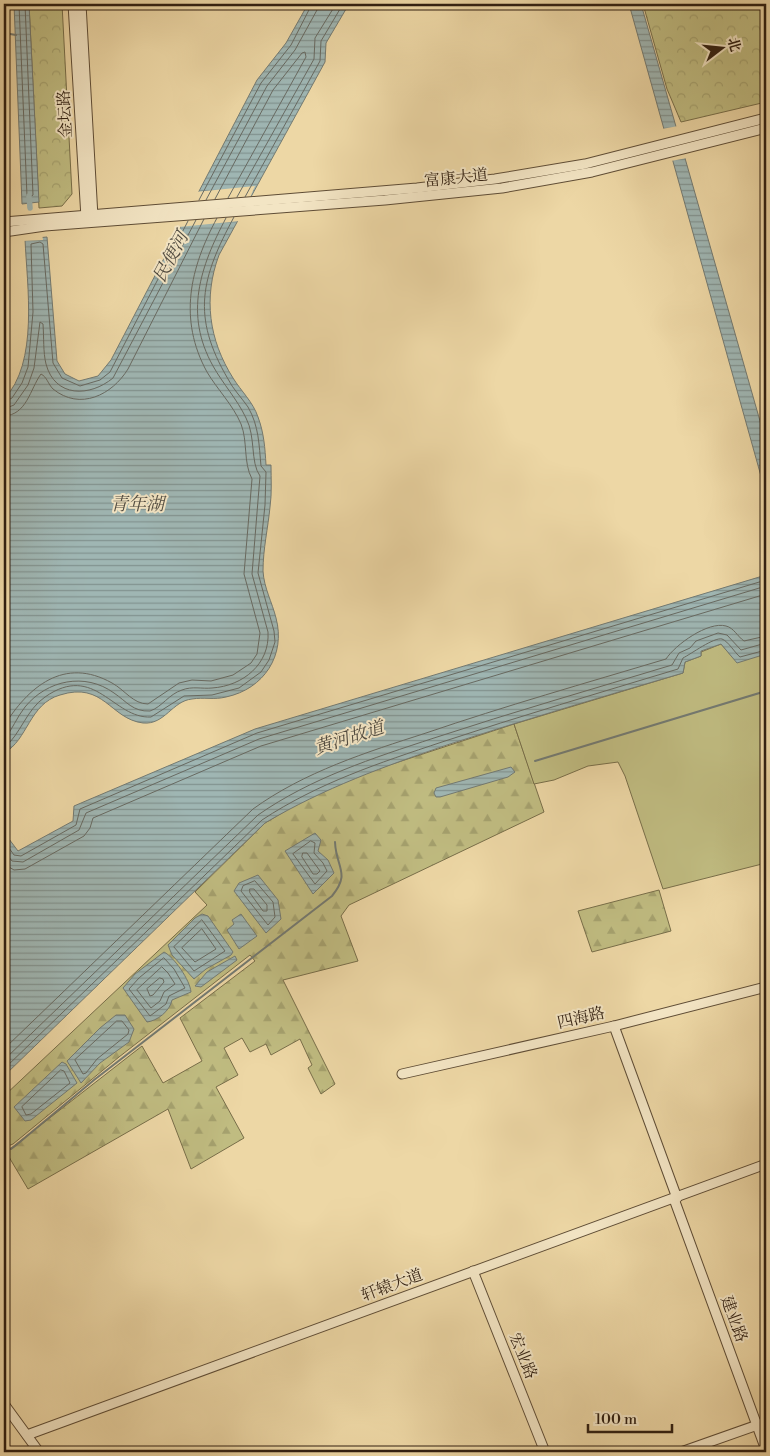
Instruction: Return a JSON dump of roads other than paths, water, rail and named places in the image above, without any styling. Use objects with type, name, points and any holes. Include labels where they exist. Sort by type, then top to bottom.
[{"type":"street","name":"金坛路","points":[[73,4],[90,218]]},
{"type":"street","name":"金坛路","points":[[80,4],[90,218]]},
{"type":"street","points":[[702,140],[766,118]]},
{"type":"street","points":[[669,148],[766,128]]},
{"type":"street","name":"富康大道","points":[[131,215],[196,206],[495,179],[669,148]]},
{"type":"street","name":"富康大道","points":[[131,215],[189,216],[502,188],[592,172],[669,148]]},
{"type":"street","points":[[4,222],[131,215]]},
{"type":"street","points":[[4,232],[90,218]]},
{"type":"street","name":"四海路","points":[[402,1074],[614,1026],[766,987]]},
{"type":"street","name":"建业路","points":[[614,1026],[766,1450]]},
{"type":"street","name":"轩辕大道","points":[[27,1435],[766,1164]]},
{"type":"street","name":"宏业路","points":[[474,1272],[545,1452]]},
{"type":"street","points":[[4,1404],[39,1452]]},
{"type":"street","points":[[681,1452],[766,1422]]},
{"type":"water","points":[[14,4],[29,4],[39,202],[22,204]]},
{"type":"water","name":"青年湖","points":[[308,4],[349,4],[326,43],[325,62],[219,255],[211,287],[210,303],[211,318],[218,349],[233,378],[256,412],[263,435],[266,465],[271,465],[271,502],[263,571],[278,632],[278,645],[275,657],[261,678],[239,693],[222,698],[196,698],[185,701],[151,723],[132,720],[122,715],[106,702],[87,693],[75,692],[60,695],[42,706],[19,740],[4,753],[4,399],[15,384],[27,345],[28,301],[25,239],[47,237],[57,361],[65,374],[79,381],[98,376],[111,360],[257,80],[286,43]]},
{"type":"water","points":[[629,4],[641,4],[766,442],[766,494]]},
{"type":"water","name":"黄河故道","points":[[766,575],[766,654],[737,663],[721,644],[701,651],[701,656],[685,662],[683,673],[450,744],[402,761],[332,788],[265,823],[4,1076],[4,836],[6,835],[18,851],[73,821],[74,806],[255,729]]},
{"type":"water","points":[[511,767],[515,772],[508,777],[440,797],[436,797],[434,793],[436,788]]},
{"type":"water","points":[[315,833],[321,840],[318,851],[328,860],[334,873],[313,894],[285,851]]},
{"type":"water","points":[[258,875],[278,900],[281,919],[266,933],[234,891],[239,883]]},
{"type":"water","points":[[202,914],[208,916],[233,952],[194,979],[172,955],[168,945],[195,918]]},
{"type":"water","points":[[241,914],[257,936],[239,949],[227,930],[234,924],[232,920]]},
{"type":"water","points":[[164,952],[181,969],[188,981],[191,992],[172,1000],[169,1008],[162,1015],[155,1020],[147,1022],[123,988],[135,974]]},
{"type":"water","points":[[235,956],[237,960],[201,987],[195,986],[207,972]]},
{"type":"water","points":[[116,1015],[125,1015],[134,1029],[129,1042],[100,1063],[81,1083],[67,1061]]},
{"type":"water","points":[[62,1062],[66,1064],[77,1083],[31,1120],[25,1121],[14,1107]]},
{"type":"waterway","points":[[4,33],[16,35]]},
{"type":"waterway","points":[[29,196],[30,208]]},
{"type":"waterway","points":[[535,761],[766,691]]},
{"type":"waterway","points":[[4,1146],[11,1149],[15,1146],[94,1080],[332,896],[338,888],[342,876],[335,842]]},
{"type":"water label","name":"民便河","points":[[171,257]]}]
